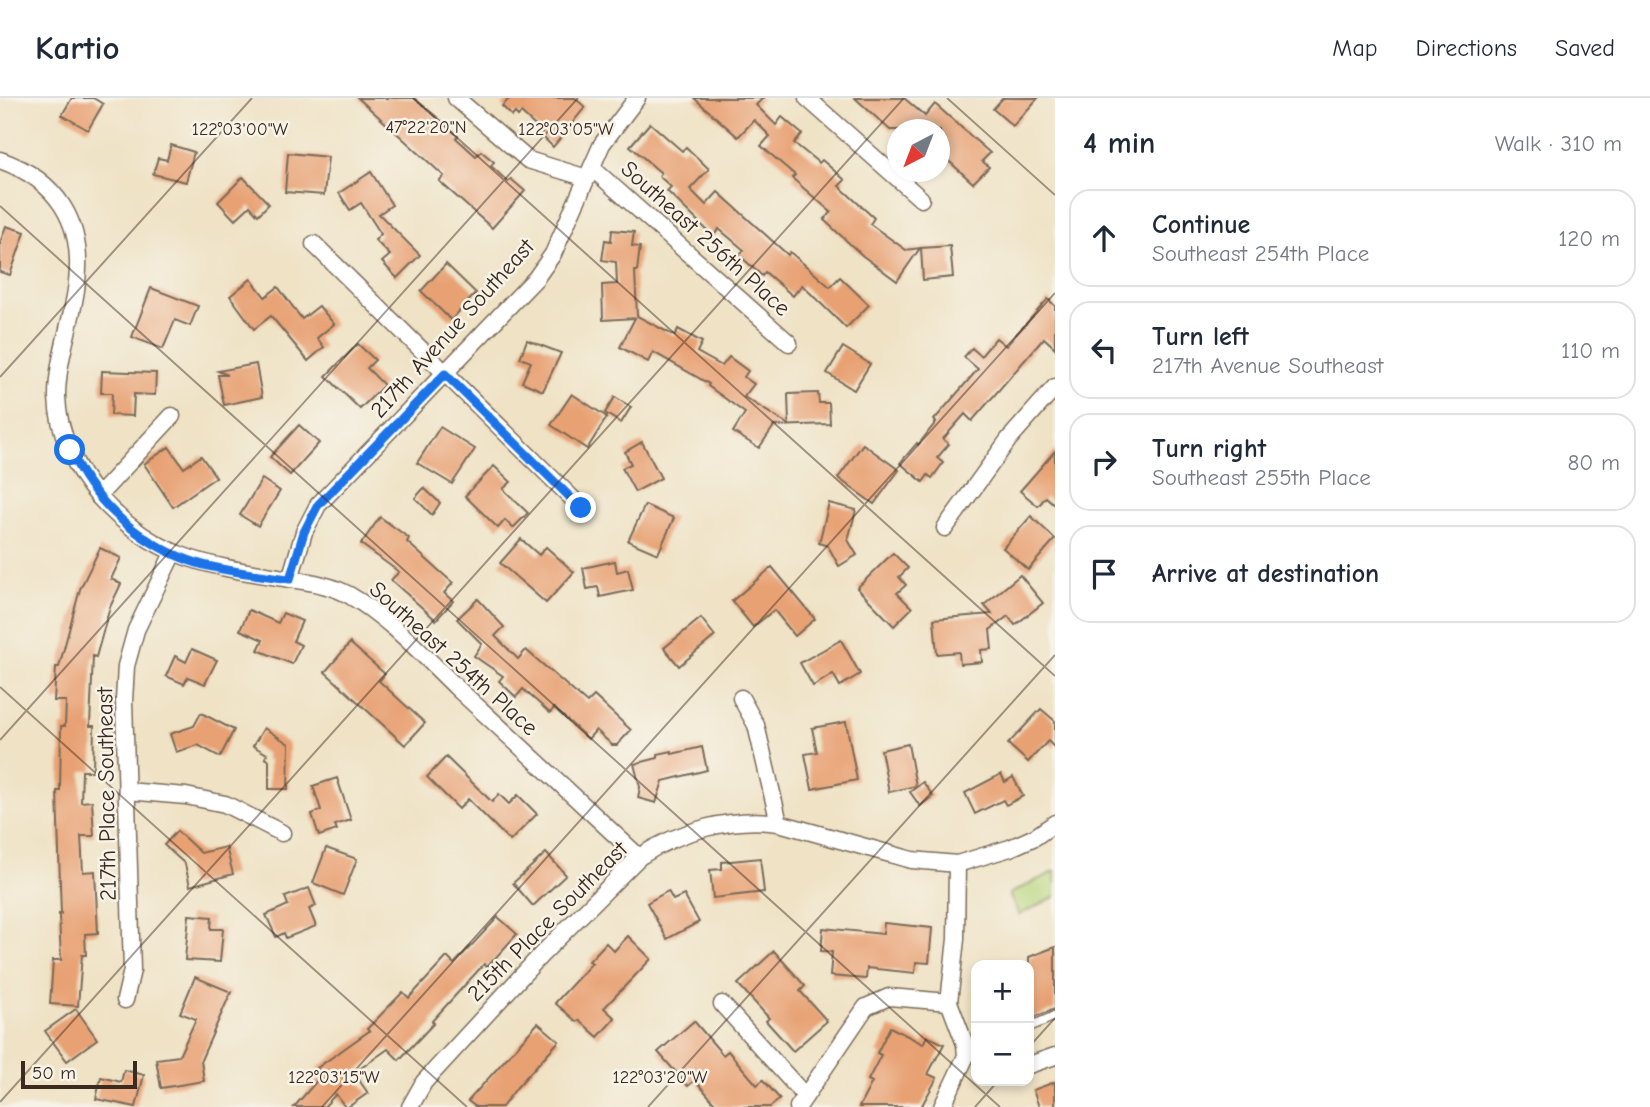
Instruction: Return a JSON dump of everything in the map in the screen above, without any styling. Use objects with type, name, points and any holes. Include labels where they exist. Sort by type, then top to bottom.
[{"type":"street","name":"Southeast 256th Place","points":[[456,98],[528,160],[589,173],[789,343]]},
{"type":"street","name":"217th Avenue Southeast","points":[[290,579],[304,532],[318,505],[536,278],[553,254],[601,144],[637,98]]},
{"type":"street","points":[[807,98],[921,199]]},
{"type":"street","name":"Southeast 254th Place","points":[[0,160],[42,181],[68,214],[74,232],[77,283],[58,369],[58,412],[80,472],[98,496],[136,532],[173,553],[201,564],[323,584],[349,594],[378,615],[639,858]]},
{"type":"street","points":[[314,244],[581,508]]},
{"type":"street","points":[[945,528],[1009,439],[1055,387]]},
{"type":"street","points":[[98,496],[172,416]]},
{"type":"street","name":"217th Place Southeast","points":[[125,1000],[132,970],[124,701],[126,666],[136,630],[173,553]]},
{"type":"street","points":[[741,698],[756,724],[779,823]]},
{"type":"street","points":[[127,791],[186,796],[225,804],[282,833]]},
{"type":"street","name":"215th Place Southeast","points":[[410,1107],[424,1082],[541,955],[639,858],[657,845],[731,823],[757,820],[779,823],[912,860],[957,864]]},
{"type":"street","points":[[942,1107],[971,1057],[949,1002],[956,939],[957,864],[1035,837],[1055,823]]},
{"type":"street","points":[[722,1004],[801,1102],[866,1007],[889,997],[949,1002]]},
{"type":"street","points":[[1034,1063],[1055,1056]]},
{"type":"lane","points":[[1034,1025],[1055,1016]]},
{"type":"green space","points":[[1055,871],[1055,897],[1019,915],[1009,894]]},
{"type":"building","points":[[72,98],[93,98],[103,104],[88,130],[62,115]]},
{"type":"building","points":[[358,98],[414,98],[458,136],[456,138],[476,156],[481,151],[494,162],[491,166],[508,182],[511,179],[525,191],[492,228],[439,181],[444,176]]},
{"type":"building","points":[[510,98],[575,98],[585,107],[553,147],[540,134],[542,132],[521,113],[512,116],[502,106]]},
{"type":"building","points":[[694,98],[763,98],[756,105],[776,125],[782,117],[802,134],[794,143],[819,163],[822,160],[845,180],[839,186],[874,218],[870,224],[906,250],[920,248],[897,281],[863,256],[824,220],[831,212],[792,178],[795,175],[761,146],[770,136],[754,120],[738,137]]},
{"type":"building","points":[[855,98],[904,98],[925,116],[935,104],[990,153],[982,161],[989,167],[973,183],[950,162],[950,119],[887,119],[887,127]]},
{"type":"building","points":[[1003,98],[1038,98],[1013,126],[993,109]]},
{"type":"building","points":[[650,123],[682,151],[686,147],[709,169],[690,189],[706,205],[718,192],[788,255],[790,252],[830,287],[840,277],[869,305],[846,328],[802,285],[793,296],[765,272],[762,276],[739,255],[744,250],[719,229],[713,236],[667,191],[671,187],[659,176],[661,173],[630,146]]},
{"type":"building","points":[[171,145],[194,152],[186,182],[153,174],[158,158],[167,160]]},
{"type":"building","points":[[288,153],[328,157],[324,195],[285,192]]},
{"type":"building","points":[[371,172],[392,205],[379,214],[420,255],[397,278],[382,262],[390,255],[375,240],[381,234],[361,203],[350,210],[339,193]]},
{"type":"building","points":[[243,177],[269,204],[258,215],[250,206],[235,220],[218,202]]},
{"type":"building","points":[[6,226],[25,232],[10,275],[0,272],[0,243]]},
{"type":"building","points":[[612,230],[634,232],[632,246],[640,247],[635,271],[637,316],[675,336],[678,329],[702,342],[697,352],[722,366],[729,357],[748,371],[744,377],[754,384],[744,397],[789,425],[788,394],[818,393],[819,403],[829,403],[830,424],[774,426],[759,448],[733,432],[745,413],[708,386],[709,384],[653,352],[648,362],[620,347],[635,318],[603,320],[602,285],[617,284],[616,262],[602,260],[605,240],[611,241]]},
{"type":"building","points":[[950,246],[953,277],[923,280],[921,248]]},
{"type":"building","points":[[446,264],[476,293],[451,320],[421,291]]},
{"type":"building","points":[[251,279],[265,297],[278,287],[302,319],[319,306],[334,324],[317,338],[324,347],[308,361],[271,316],[254,329],[230,296]]},
{"type":"building","points":[[151,288],[198,306],[190,326],[175,320],[163,349],[132,337]]},
{"type":"building","points":[[1048,299],[1055,306],[1055,348],[1044,338],[972,421],[965,414],[943,439],[949,444],[937,458],[943,463],[932,478],[928,475],[923,482],[900,463],[917,443],[918,445],[936,422],[934,420],[978,369],[964,357],[972,348],[981,356],[996,338],[1006,346]]},
{"type":"building","points":[[527,340],[561,353],[543,391],[522,382],[531,362],[520,358]]},
{"type":"building","points":[[358,344],[375,360],[367,368],[384,385],[360,409],[326,376]]},
{"type":"building","points":[[843,347],[870,364],[854,390],[827,373]]},
{"type":"building","points":[[256,364],[262,397],[224,405],[218,375],[228,375],[218,371]]},
{"type":"building","points":[[102,371],[156,373],[155,395],[134,394],[133,416],[111,415],[112,393],[101,393]]},
{"type":"building","points":[[572,394],[607,417],[587,449],[551,425]]},
{"type":"building","points":[[615,397],[631,407],[621,423],[605,413]]},
{"type":"building","points":[[299,425],[319,443],[290,475],[270,457]]},
{"type":"building","points":[[440,427],[475,449],[452,484],[417,463]]},
{"type":"building","points":[[642,442],[661,478],[635,492],[622,468],[631,464],[625,452]]},
{"type":"building","points":[[863,444],[899,470],[874,504],[838,478]]},
{"type":"building","points":[[169,447],[184,468],[201,456],[216,477],[173,507],[144,464]]},
{"type":"building","points":[[1055,451],[1055,505],[1046,497],[1038,506],[1020,491]]},
{"type":"building","points":[[494,466],[511,482],[503,489],[528,513],[513,528],[505,520],[498,528],[465,496]]},
{"type":"building","points":[[262,479],[280,491],[258,526],[240,515]]},
{"type":"building","points":[[424,488],[440,503],[432,515],[415,498]]},
{"type":"building","points":[[829,503],[856,510],[848,540],[857,555],[839,566],[828,546],[819,543]]},
{"type":"building","points":[[645,505],[674,518],[658,554],[628,541]]},
{"type":"building","points":[[1031,516],[1055,539],[1028,570],[1003,548]]},
{"type":"building","points":[[380,517],[409,538],[407,542],[453,583],[444,593],[453,601],[436,620],[391,580],[399,572],[361,544]]},
{"type":"building","points":[[521,539],[539,555],[546,547],[574,572],[546,603],[500,563]]},
{"type":"building","points":[[100,548],[121,558],[111,579],[121,584],[110,607],[96,657],[93,656],[90,726],[94,726],[93,771],[82,771],[81,802],[92,801],[94,836],[81,836],[83,872],[95,871],[98,933],[85,934],[86,955],[82,955],[78,1006],[50,1004],[53,960],[61,960],[57,791],[60,791],[61,726],[65,726],[66,701],[54,701],[56,667],[59,667],[80,589]]},
{"type":"building","points":[[893,553],[908,568],[899,577],[906,585],[897,593],[912,608],[894,626],[857,588]]},
{"type":"building","points":[[615,561],[617,572],[628,569],[633,590],[600,597],[598,587],[587,589],[583,568]]},
{"type":"building","points":[[772,567],[815,619],[795,636],[774,610],[753,627],[732,601]]},
{"type":"building","points":[[1020,575],[1043,603],[1015,625],[1008,616],[990,630],[992,649],[981,650],[982,662],[960,664],[959,652],[937,654],[934,619],[992,614],[984,605]]},
{"type":"building","points":[[478,599],[504,627],[495,636],[518,659],[526,650],[587,703],[594,696],[631,730],[617,745],[612,745],[596,730],[588,739],[554,708],[550,713],[523,689],[516,697],[499,681],[503,676],[474,656],[482,644],[457,619]]},
{"type":"building","points":[[249,610],[278,623],[283,613],[302,621],[293,641],[301,645],[292,664],[258,650],[263,640],[240,630]]},
{"type":"building","points":[[701,618],[715,636],[679,666],[664,648]]},
{"type":"building","points":[[841,640],[860,674],[840,686],[833,674],[813,686],[800,663]]},
{"type":"building","points":[[350,643],[385,674],[379,681],[425,723],[405,745],[325,672]]},
{"type":"building","points":[[192,649],[217,660],[205,684],[188,677],[184,684],[166,676],[175,656],[186,662]]},
{"type":"building","points":[[1041,709],[1055,721],[1055,748],[1048,741],[1028,762],[1008,744]]},
{"type":"building","points":[[201,713],[234,730],[220,757],[198,745],[176,752],[170,734],[194,726]]},
{"type":"building","points":[[846,722],[857,780],[812,789],[805,754],[817,752],[812,728]]},
{"type":"building","points":[[264,728],[289,744],[288,789],[269,789],[269,760],[265,758],[267,754],[253,746]]},
{"type":"building","points":[[908,744],[916,786],[889,792],[881,750]]},
{"type":"building","points":[[702,747],[707,770],[663,781],[656,803],[638,798],[640,787],[634,764],[658,758],[658,754],[672,751],[672,754]]},
{"type":"building","points":[[446,757],[492,802],[499,794],[509,804],[518,795],[537,814],[510,841],[468,799],[459,809],[427,777]]},
{"type":"building","points":[[1001,774],[1005,782],[1013,777],[1023,796],[1006,805],[1003,800],[975,814],[965,793]]},
{"type":"building","points":[[337,778],[351,820],[335,825],[337,830],[319,836],[312,814],[321,810],[313,786]]},
{"type":"building","points":[[923,782],[933,796],[920,806],[910,792]]},
{"type":"building","points":[[177,831],[201,853],[226,847],[233,874],[190,886],[185,864],[164,845]]},
{"type":"building","points":[[326,848],[357,859],[343,895],[313,883]]},
{"type":"building","points":[[546,853],[566,875],[533,906],[513,883]]},
{"type":"building","points":[[760,858],[764,892],[713,898],[710,870],[722,869],[722,862]]},
{"type":"building","points":[[309,888],[316,906],[309,909],[316,926],[286,938],[284,933],[276,937],[266,915],[288,905],[285,897]]},
{"type":"building","points":[[668,891],[673,900],[684,895],[699,922],[667,939],[647,903]]},
{"type":"building","points":[[189,915],[212,917],[211,929],[223,929],[220,962],[185,960]]},
{"type":"building","points":[[498,917],[517,934],[487,967],[484,964],[399,1060],[388,1049],[354,1073],[368,1093],[348,1107],[345,1107],[336,1094],[324,1107],[294,1107],[322,1075],[317,1068],[369,1031],[367,1029],[403,992],[409,998],[447,957],[454,964]]},
{"type":"building","points":[[884,923],[932,928],[929,963],[916,962],[915,973],[867,968],[866,979],[830,976],[832,952],[821,951],[823,928],[883,934]]},
{"type":"building","points":[[628,936],[651,959],[604,1008],[615,1018],[598,1037],[555,1003],[592,963],[589,961],[606,943],[614,951]]},
{"type":"building","points":[[1055,947],[1055,1009],[1034,1017],[1034,960],[1029,960],[1029,957]]},
{"type":"building","points":[[774,951],[805,986],[800,991],[827,1021],[793,1051],[766,1021],[769,1018],[738,984]]},
{"type":"building","points":[[195,977],[231,992],[201,1060],[204,1081],[161,1088],[156,1059],[179,1056],[196,1019],[180,1013]]},
{"type":"building","points":[[76,1009],[97,1039],[67,1061],[45,1031]]},
{"type":"building","points":[[694,1021],[723,1055],[728,1051],[757,1085],[763,1080],[780,1099],[770,1107],[718,1107],[695,1080],[688,1086],[658,1052]]},
{"type":"building","points":[[538,1023],[559,1041],[502,1107],[476,1107],[468,1101]]},
{"type":"building","points":[[890,1027],[923,1044],[927,1036],[944,1044],[928,1074],[937,1078],[921,1107],[859,1107],[872,1082],[868,1080],[881,1055],[877,1053]]},
{"type":"building","points":[[124,1070],[144,1075],[136,1107],[96,1099],[101,1077],[121,1082]]},
{"type":"building","points":[[1055,1082],[1055,1107],[1039,1107],[1033,1090]]},
{"type":"route","points":[[70,450],[80,472],[98,496],[136,532],[173,553],[201,564],[290,579],[308,520],[318,505],[445,374],[581,508]]}]
